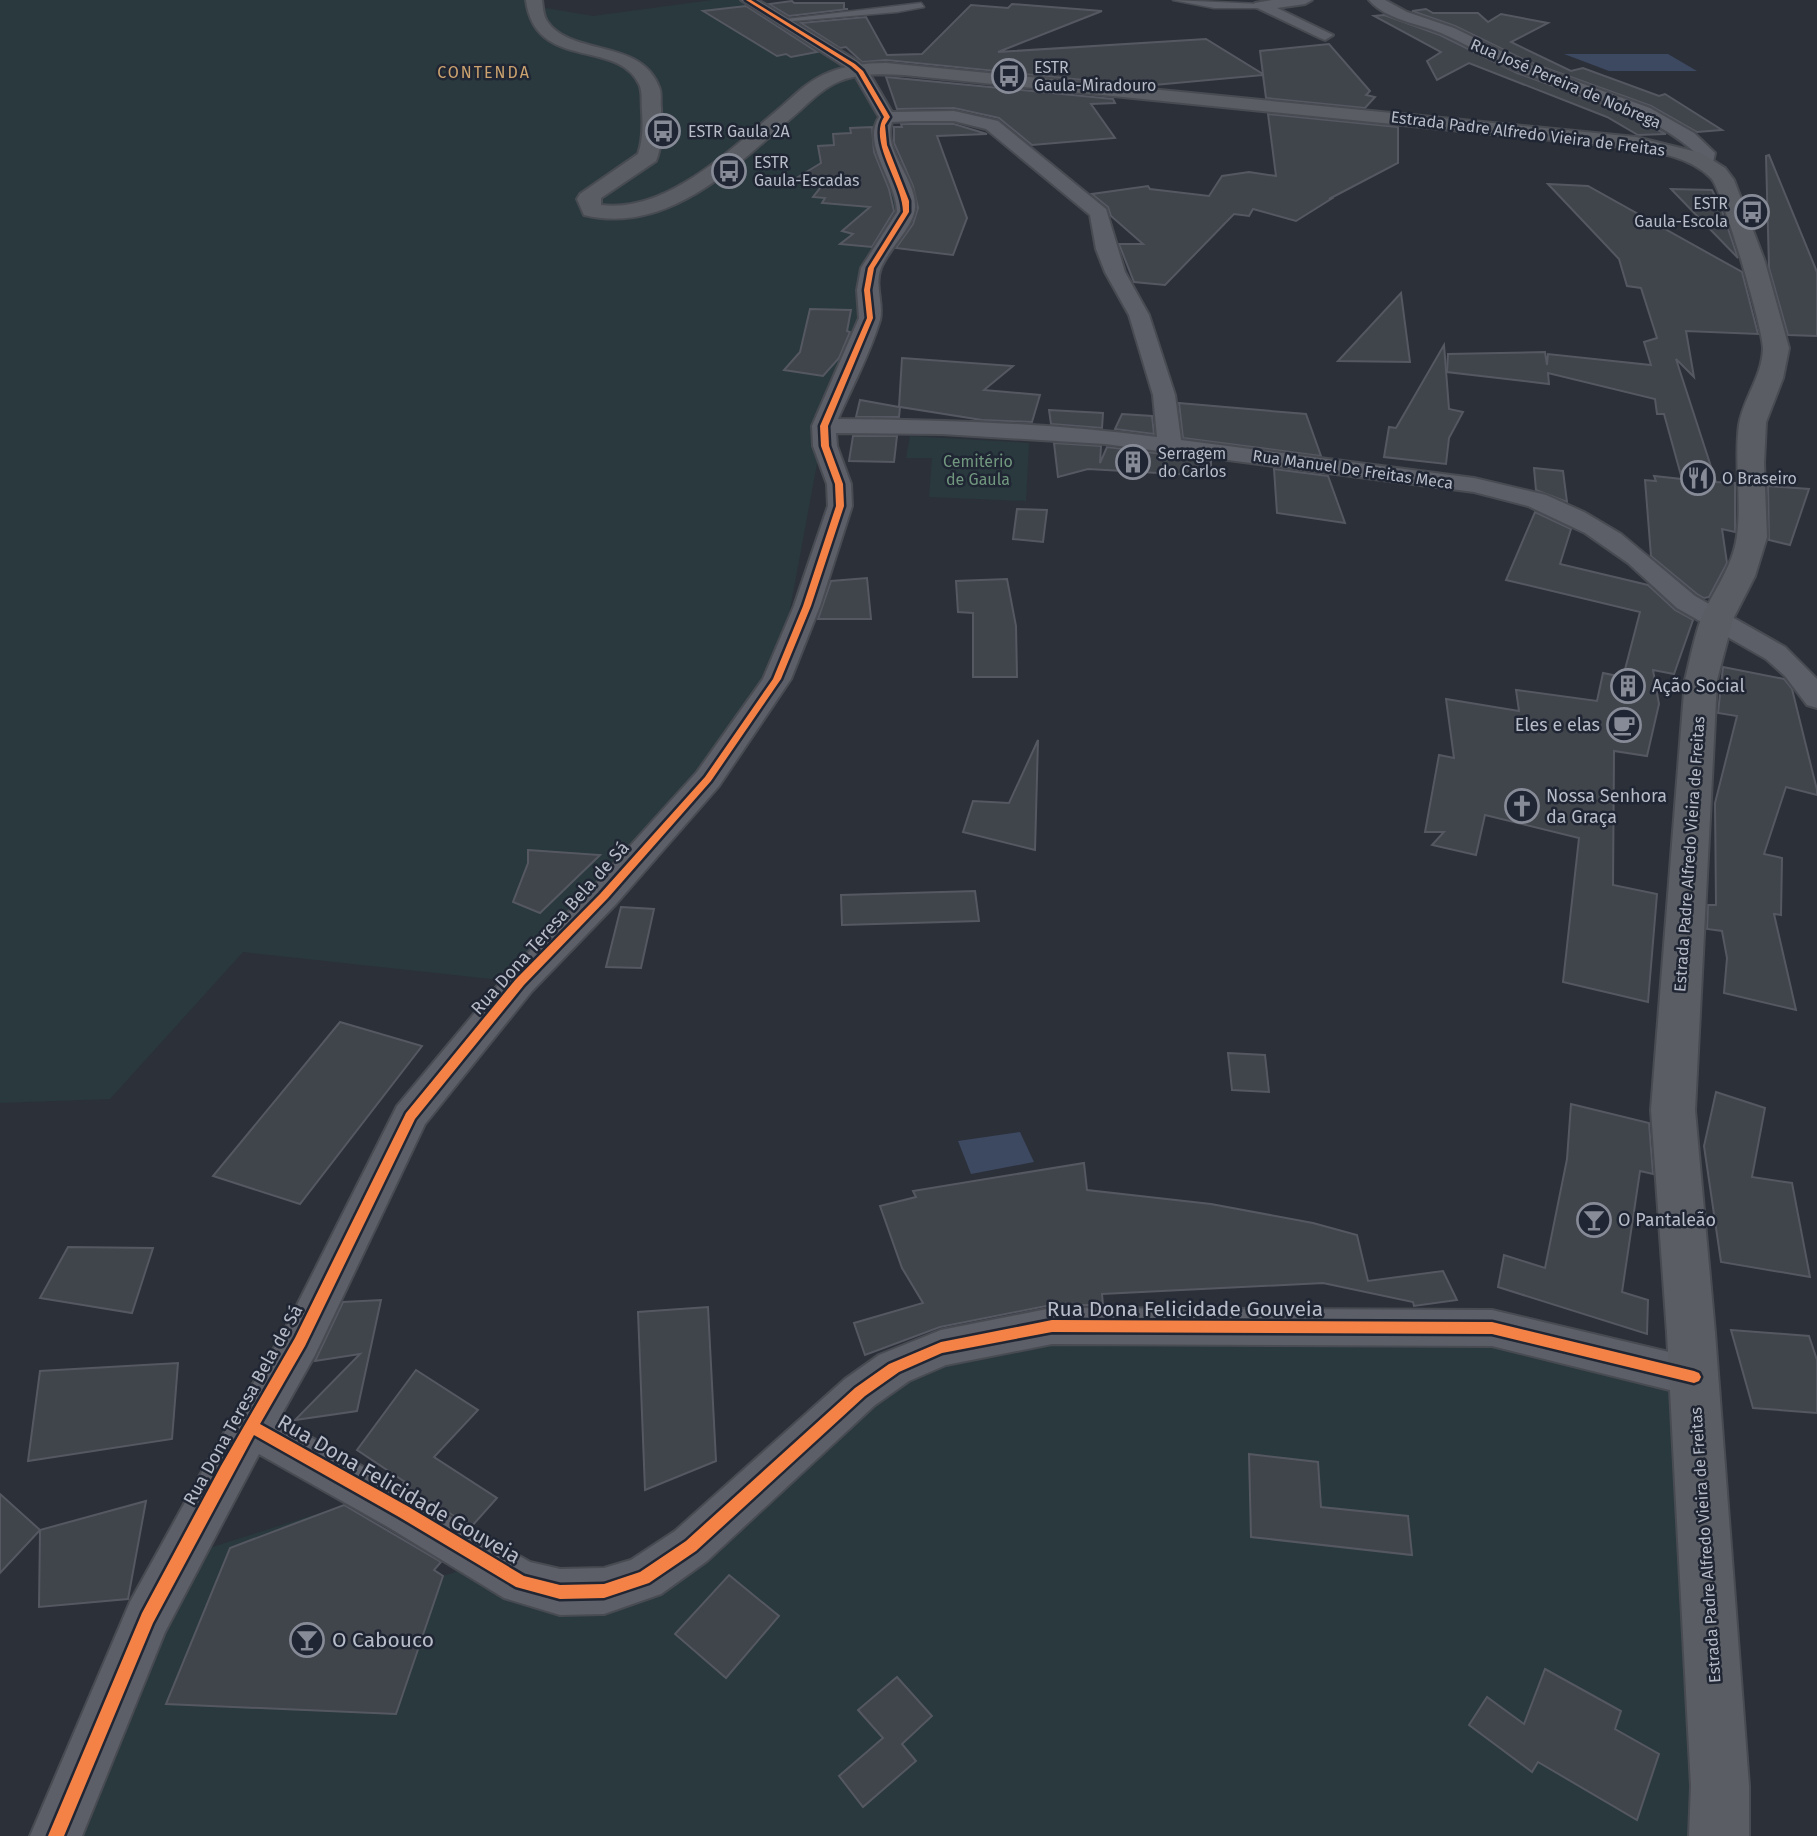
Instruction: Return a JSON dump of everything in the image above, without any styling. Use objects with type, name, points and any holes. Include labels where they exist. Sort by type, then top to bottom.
[{"type":"main road","name":"Estrada Padre Alfredo Vieira de Freitas","points":[[534,0],[537,23],[547,33],[626,62],[641,74],[649,85],[654,136],[650,153],[646,161],[636,169],[593,193],[588,199],[588,205],[601,213],[625,215],[667,201],[730,158],[821,83],[860,71],[918,70],[1608,139],[1670,149],[1704,162],[1720,173],[1727,184],[1753,262],[1776,348],[1770,377],[1753,422],[1750,463],[1752,537],[1740,576],[1717,619],[1701,680],[1673,1110],[1694,1377],[1719,1772],[1719,1836]]},
{"type":"street","points":[[748,0],[860,71],[887,117]]},
{"type":"street","points":[[1259,6],[1305,0]]},
{"type":"street","name":"Rua José Pereira de Nobrega","points":[[1376,0],[1402,16],[1450,32],[1518,65],[1641,111],[1697,144],[1706,153],[1704,162]]},
{"type":"street","points":[[1259,6],[1325,35]]},
{"type":"street","points":[[887,117],[951,116],[992,125],[1099,213],[1106,249],[1115,272],[1139,315],[1164,395],[1170,445]]},
{"type":"street","points":[[824,426],[870,318],[867,290],[871,268],[906,212],[906,201],[884,145],[882,125],[887,117]]},
{"type":"street","name":"Rua Manuel De Freitas Meca","points":[[824,426],[942,427],[1053,433],[1170,445],[1496,488],[1530,496],[1562,509],[1597,530],[1630,552],[1686,602],[1766,646],[1789,664],[1817,699]]},
{"type":"street","name":"Rua Dona Teresa Bela de Sá","points":[[56,1836],[147,1618],[300,1342],[410,1116],[520,982],[604,896],[708,779],[777,679],[807,606],[840,506],[839,484],[825,446],[824,426]]},
{"type":"street","name":"Rua Dona Felicidade Gouveia","points":[[252,1427],[404,1512],[521,1582],[560,1592],[604,1591],[644,1578],[691,1546],[860,1392],[894,1368],[942,1348],[1052,1326],[1492,1328],[1694,1377]]},
{"type":"lane","points":[[1177,0],[1214,6],[1259,6]]},
{"type":"lane","points":[[782,20],[897,10],[921,5]]},
{"type":"green space","points":[[0,0],[538,0],[534,6],[593,16],[712,0],[750,0],[860,71],[906,201],[824,426],[777,679],[520,982],[243,952],[110,1099],[0,1103]]},
{"type":"green space","name":"Cemitério de Gaula","points":[[910,436],[1029,443],[1026,501],[929,497],[932,458],[906,458]]},
{"type":"green space","points":[[1052,1326],[1492,1328],[1694,1377],[1718,1836],[56,1836],[203,1550],[345,1505],[377,1524],[443,1576],[485,1563],[604,1591],[860,1392]]},
{"type":"water","points":[[1564,54],[1668,54],[1697,71],[1609,71]]},
{"type":"water","points":[[1020,1132],[1034,1162],[971,1174],[958,1141]]},
{"type":"building","points":[[792,1],[844,3],[844,9],[848,9],[789,16],[769,4]]},
{"type":"building","points":[[1012,4],[1102,11],[998,52],[1206,39],[1263,74],[1260,51],[1329,44],[1370,91],[1366,95],[1375,97],[1365,108],[1266,98],[1263,75],[1143,86],[886,60],[862,62],[846,47],[840,48],[801,23],[866,17],[887,55],[922,54],[971,5],[1008,8]]},
{"type":"building","points":[[746,6],[817,52],[791,57],[786,54],[777,56],[703,11]]},
{"type":"building","points":[[1426,9],[1433,13],[1478,13],[1488,22],[1501,14],[1548,23],[1511,42],[1571,71],[1583,68],[1659,96],[1665,94],[1722,130],[1697,132],[1651,106],[1529,62],[1455,26],[1412,11]]},
{"type":"building","points":[[1384,15],[1440,35],[1517,73],[1611,107],[1666,134],[1638,135],[1607,117],[1469,63],[1437,80],[1427,61],[1441,52],[1374,16]]},
{"type":"building","points":[[886,77],[1113,99],[1115,103],[1091,104],[1115,138],[1032,145],[999,118],[954,108],[897,109]]},
{"type":"building","points":[[1268,114],[1398,127],[1398,163],[1329,199],[1296,221],[1253,209],[1249,216],[1234,214],[1165,285],[1134,282],[1119,244],[1143,244],[1111,216],[1108,207],[1092,194],[1148,186],[1150,189],[1209,196],[1222,176],[1249,172],[1276,176]]},
{"type":"building","points":[[901,124],[954,124],[987,134],[937,136],[967,218],[953,255],[896,248],[913,224],[918,208],[913,186],[894,143],[894,127],[902,127]]},
{"type":"building","points":[[872,127],[874,152],[889,189],[894,211],[872,247],[840,244],[853,234],[842,231],[870,207],[822,203],[825,198],[813,197],[824,183],[798,177],[821,163],[818,146],[834,145],[833,134],[851,133],[850,128]]},
{"type":"building","points":[[1769,155],[1817,272],[1817,336],[1788,335],[1769,268],[1766,156]]},
{"type":"building","points":[[1548,184],[1588,186],[1742,272],[1758,334],[1686,331],[1694,377],[1676,359],[1716,482],[1735,483],[1735,532],[1722,529],[1727,563],[1709,597],[1704,598],[1697,594],[1651,556],[1645,480],[1656,481],[1654,476],[1682,479],[1664,414],[1657,414],[1655,399],[1548,373],[1549,384],[1447,372],[1448,354],[1545,352],[1547,365],[1548,354],[1651,365],[1644,342],[1657,338],[1641,288],[1627,286],[1619,259]]},
{"type":"building","points":[[1671,189],[1712,190],[1738,258]]},
{"type":"building","points":[[1401,293],[1410,362],[1338,361]]},
{"type":"building","points":[[810,309],[851,310],[847,331],[850,332],[839,358],[823,376],[784,370],[800,352]]},
{"type":"building","points":[[1444,345],[1449,409],[1463,412],[1449,438],[1446,464],[1384,457],[1389,427],[1396,428]]},
{"type":"building","points":[[902,358],[1013,366],[984,390],[1040,395],[1032,422],[982,420],[900,407],[899,417],[856,417],[860,400],[899,407]]},
{"type":"building","points":[[1179,403],[1306,414],[1321,456],[1183,438]]},
{"type":"building","points":[[1049,410],[1103,413],[1102,428],[1051,424]]},
{"type":"building","points":[[1122,414],[1152,416],[1154,434],[1115,429]]},
{"type":"building","points":[[853,436],[897,436],[894,462],[849,461]]},
{"type":"building","name":"Serragem do Carlos","points":[[1054,443],[1101,446],[1100,463],[1107,447],[1211,460],[1211,476],[1088,469],[1058,477]]},
{"type":"building","points":[[1534,468],[1563,471],[1567,502],[1536,490]]},
{"type":"building","points":[[1274,469],[1328,476],[1345,523],[1277,513]]},
{"type":"building","points":[[1768,486],[1809,489],[1790,545],[1769,540]]},
{"type":"building","points":[[1017,509],[1047,510],[1043,542],[1013,539]]},
{"type":"building","points":[[1535,512],[1571,529],[1560,564],[1648,585],[1675,610],[1693,620],[1674,674],[1653,670],[1659,704],[1647,756],[1614,751],[1613,885],[1657,894],[1648,1002],[1563,982],[1579,838],[1485,815],[1476,855],[1432,845],[1444,832],[1425,832],[1439,755],[1454,758],[1446,699],[1519,711],[1516,690],[1597,701],[1603,673],[1623,677],[1640,612],[1506,580]]},
{"type":"building","points":[[867,578],[871,619],[818,619],[831,581]]},
{"type":"building","points":[[1007,579],[1016,626],[1017,677],[973,677],[973,613],[958,612],[956,581]]},
{"type":"building","points":[[1723,667],[1784,679],[1792,689],[1817,790],[1817,795],[1786,787],[1764,854],[1782,858],[1781,915],[1774,914],[1796,1010],[1724,993],[1727,958],[1722,931],[1707,929],[1708,905],[1716,905],[1715,803],[1737,716],[1718,713]]},
{"type":"building","points":[[1038,740],[1035,850],[963,832],[973,801],[1009,803]]},
{"type":"building","points":[[528,850],[600,855],[540,913],[513,902],[528,863]]},
{"type":"building","points":[[975,891],[979,921],[842,925],[841,895]]},
{"type":"building","points":[[621,907],[654,909],[641,968],[606,967]]},
{"type":"building","points":[[340,1022],[422,1046],[300,1204],[213,1176]]},
{"type":"building","points":[[1228,1053],[1265,1055],[1269,1092],[1232,1090]]},
{"type":"building","points":[[1716,1092],[1765,1108],[1752,1177],[1792,1183],[1810,1277],[1721,1262],[1704,1146]]},
{"type":"building","points":[[1571,1104],[1649,1123],[1653,1174],[1640,1171],[1622,1292],[1648,1300],[1647,1334],[1498,1287],[1504,1255],[1545,1268],[1567,1159]]},
{"type":"building","points":[[1084,1163],[1087,1190],[1211,1204],[1313,1223],[1357,1235],[1368,1281],[1443,1271],[1457,1300],[1414,1306],[1413,1302],[1323,1283],[1102,1294],[1103,1305],[1051,1305],[940,1327],[865,1355],[854,1323],[923,1303],[902,1268],[880,1206],[916,1197],[913,1191]]},
{"type":"building","points":[[68,1247],[153,1248],[132,1313],[40,1298]]},
{"type":"building","points":[[381,1300],[357,1411],[295,1420],[360,1354],[315,1361],[343,1302]]},
{"type":"building","points":[[708,1307],[716,1461],[645,1490],[638,1312]]},
{"type":"building","points":[[1731,1330],[1809,1336],[1817,1360],[1817,1413],[1753,1408]]},
{"type":"building","points":[[178,1363],[172,1439],[28,1461],[40,1371]]},
{"type":"building","points":[[416,1370],[478,1410],[434,1457],[497,1498],[472,1526],[400,1485],[405,1482],[357,1450]]},
{"type":"building","points":[[1249,1454],[1318,1462],[1321,1507],[1408,1516],[1412,1555],[1251,1537]]},
{"type":"building","points":[[0,1494],[40,1530],[0,1573]]},
{"type":"building","points":[[146,1501],[128,1599],[39,1607],[40,1530]]},
{"type":"building","name":"O Cabouco","points":[[344,1505],[441,1562],[434,1570],[443,1576],[396,1714],[166,1704],[230,1548]]},
{"type":"building","points":[[729,1575],[779,1616],[726,1678],[675,1634]]},
{"type":"building","points":[[1545,1669],[1621,1711],[1615,1729],[1659,1754],[1637,1820],[1538,1762],[1532,1772],[1469,1725],[1487,1697],[1524,1724]]},
{"type":"building","points":[[897,1677],[932,1716],[902,1744],[916,1761],[863,1807],[839,1776],[883,1738],[858,1710]]},
{"type":"cycle path","points":[[56,1836],[147,1618],[226,1471],[300,1342],[410,1116],[520,982],[604,896],[708,779],[777,679],[807,606],[840,506],[839,484],[825,446],[824,426],[870,318],[867,290],[871,268],[906,212],[906,201],[884,145],[882,125],[887,117],[860,71],[748,0]]},
{"type":"cycle path","points":[[252,1427],[404,1512],[521,1582],[560,1592],[604,1591],[644,1578],[691,1546],[860,1392],[894,1368],[941,1348],[1052,1326],[1492,1328],[1694,1377]]},
{"type":"place","name":"ESTR Gaula-Miradouro","points":[[1009,76]]},
{"type":"place","name":"ESTR Gaula 2A","points":[[663,131]]},
{"type":"place","name":"ESTR Gaula-Escadas","points":[[729,171]]},
{"type":"place","name":"ESTR Gaula-Escola","points":[[1752,212]]},
{"type":"place","name":"Serragem do Carlos","points":[[1133,462]]},
{"type":"place","name":"O Braseiro","points":[[1698,478]]},
{"type":"place","name":"Ação Social","points":[[1628,686]]},
{"type":"place","name":"Eles e elas","points":[[1624,725]]},
{"type":"place","name":"Nossa Senhora da Graça","points":[[1522,806]]},
{"type":"place","name":"O Pantaleão","points":[[1594,1220]]},
{"type":"place","name":"O Cabouco","points":[[307,1640]]},
{"type":"district","name":"CONTENDA","points":[[484,72]]}]
